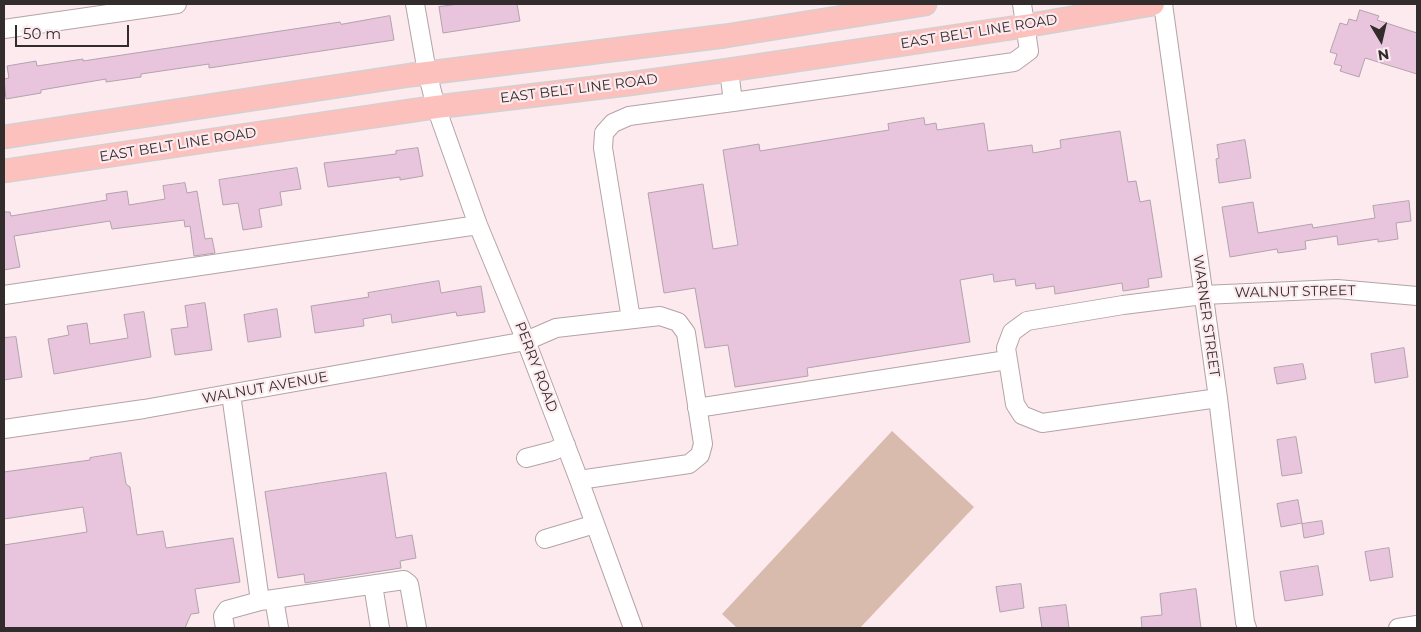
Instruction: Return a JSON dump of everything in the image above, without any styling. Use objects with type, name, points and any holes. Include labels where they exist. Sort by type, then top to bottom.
[{"type":"main road","points":[[4,137],[426,72],[725,36],[925,4]]},
{"type":"main road","name":"EAST BELT LINE ROAD","points":[[4,171],[436,107],[729,70],[1026,26],[1153,4]]},
{"type":"street","points":[[4,29],[177,4]]},
{"type":"street","name":"PERRY ROAD","points":[[415,4],[426,72],[436,107],[478,225],[526,341],[633,628]]},
{"type":"street","points":[[630,319],[603,148],[604,134],[613,124],[629,116],[1014,62],[1029,52],[1022,4]]},
{"type":"street","name":"WARNER STREET","points":[[1163,4],[1218,398],[1247,628]]},
{"type":"street","points":[[729,70],[733,102]]},
{"type":"street","points":[[4,295],[478,225]]},
{"type":"street","name":"WALNUT STREET","points":[[1218,398],[1042,423],[1022,414],[1014,404],[1006,348],[1012,332],[1026,321],[1123,305],[1203,295],[1337,289],[1417,296]]},
{"type":"street","name":"WALNUT AVENUE","points":[[4,430],[144,409],[526,341],[556,328],[660,316],[678,322],[686,333],[703,444],[700,454],[689,464],[579,480]]},
{"type":"street","points":[[698,408],[1008,360]]},
{"type":"street","points":[[231,394],[267,600],[279,628]]},
{"type":"street","points":[[526,458],[553,451],[566,445]]},
{"type":"street","points":[[546,539],[595,524]]},
{"type":"street","points":[[225,628],[223,616],[227,610],[267,600],[404,580],[409,584],[417,628]]},
{"type":"street","points":[[373,585],[380,628]]},
{"type":"street","points":[[1398,628],[1417,625]]},
{"type":"shaded area","points":[[892,431],[974,507],[860,628],[737,628],[722,614]]},
{"type":"building","points":[[460,4],[517,4],[520,21],[443,33],[439,7]]},
{"type":"building","points":[[1360,10],[1379,16],[1377,20],[1417,33],[1417,74],[1365,58],[1359,77],[1340,71],[1342,66],[1334,64],[1337,54],[1330,52],[1340,23],[1347,25],[1349,19],[1356,21]]},
{"type":"building","points":[[390,16],[394,40],[209,68],[209,64],[141,74],[141,77],[106,82],[106,79],[41,90],[41,93],[6,99],[4,79],[9,78],[7,66],[36,61],[37,66],[83,59],[83,61]]},
{"type":"building","points":[[924,118],[925,125],[936,123],[937,130],[984,123],[988,151],[1032,145],[1033,153],[1061,148],[1060,140],[1120,131],[1128,182],[1136,181],[1140,202],[1150,200],[1162,277],[1148,279],[1149,287],[1123,291],[1122,283],[1055,294],[1054,286],[1036,289],[1035,283],[1016,286],[1015,279],[994,282],[993,274],[960,280],[970,342],[807,368],[808,376],[735,387],[728,345],[705,348],[695,288],[664,293],[648,193],[703,184],[713,249],[738,245],[723,150],[759,144],[760,151],[889,130],[888,124]]},
{"type":"building","points":[[1245,140],[1251,178],[1219,183],[1216,159],[1219,158],[1217,145]]},
{"type":"building","points":[[418,148],[423,176],[400,180],[400,177],[328,187],[324,163],[396,154],[396,151]]},
{"type":"building","points":[[297,168],[301,189],[280,192],[282,205],[259,209],[262,227],[243,230],[238,203],[223,205],[219,180]]},
{"type":"building","points":[[185,183],[187,193],[197,191],[205,239],[212,238],[215,253],[194,256],[190,226],[185,227],[184,220],[112,229],[110,221],[14,236],[20,267],[4,270],[4,212],[10,212],[11,216],[107,200],[106,194],[127,191],[129,205],[165,199],[163,186]]},
{"type":"building","points":[[1409,201],[1411,221],[1396,223],[1398,239],[1378,242],[1378,239],[1338,245],[1337,236],[1305,241],[1306,249],[1278,253],[1277,249],[1230,257],[1222,207],[1253,202],[1258,233],[1312,224],[1313,228],[1375,218],[1373,206]]},
{"type":"building","points":[[439,281],[441,293],[481,286],[485,312],[457,316],[456,312],[392,323],[391,314],[363,319],[364,326],[315,333],[311,306],[369,297],[368,293]]},
{"type":"building","points":[[205,303],[212,350],[175,355],[171,329],[188,327],[185,306]]},
{"type":"building","points":[[277,309],[281,337],[248,342],[244,315]]},
{"type":"building","points":[[144,312],[151,357],[54,374],[48,339],[69,335],[67,326],[87,323],[90,344],[128,338],[124,315]]},
{"type":"building","points":[[16,337],[22,377],[4,380],[4,338]]},
{"type":"building","points":[[1404,348],[1408,377],[1375,383],[1371,354]]},
{"type":"building","points":[[1303,364],[1306,379],[1277,384],[1274,368]]},
{"type":"building","points":[[1296,437],[1302,473],[1282,476],[1277,440]]},
{"type":"building","points":[[121,453],[126,484],[130,487],[137,535],[163,531],[166,548],[233,538],[240,582],[195,589],[199,613],[191,614],[185,628],[4,628],[4,545],[87,532],[83,507],[4,519],[4,472],[90,460],[90,458]]},
{"type":"building","points":[[386,473],[396,538],[412,535],[416,558],[400,561],[401,568],[305,583],[304,574],[278,578],[265,492]]},
{"type":"building","points":[[1298,500],[1302,523],[1281,527],[1277,504]]},
{"type":"building","points":[[1322,521],[1324,534],[1304,538],[1302,524]]},
{"type":"building","points":[[1389,548],[1393,577],[1370,581],[1365,552]]},
{"type":"building","points":[[1318,566],[1323,595],[1285,601],[1280,572]]},
{"type":"building","points":[[1021,584],[1024,608],[1000,612],[996,587]]},
{"type":"building","points":[[1196,589],[1201,628],[1142,628],[1141,617],[1162,615],[1160,594]]},
{"type":"building","points":[[1066,605],[1069,628],[1042,628],[1039,608]]}]
